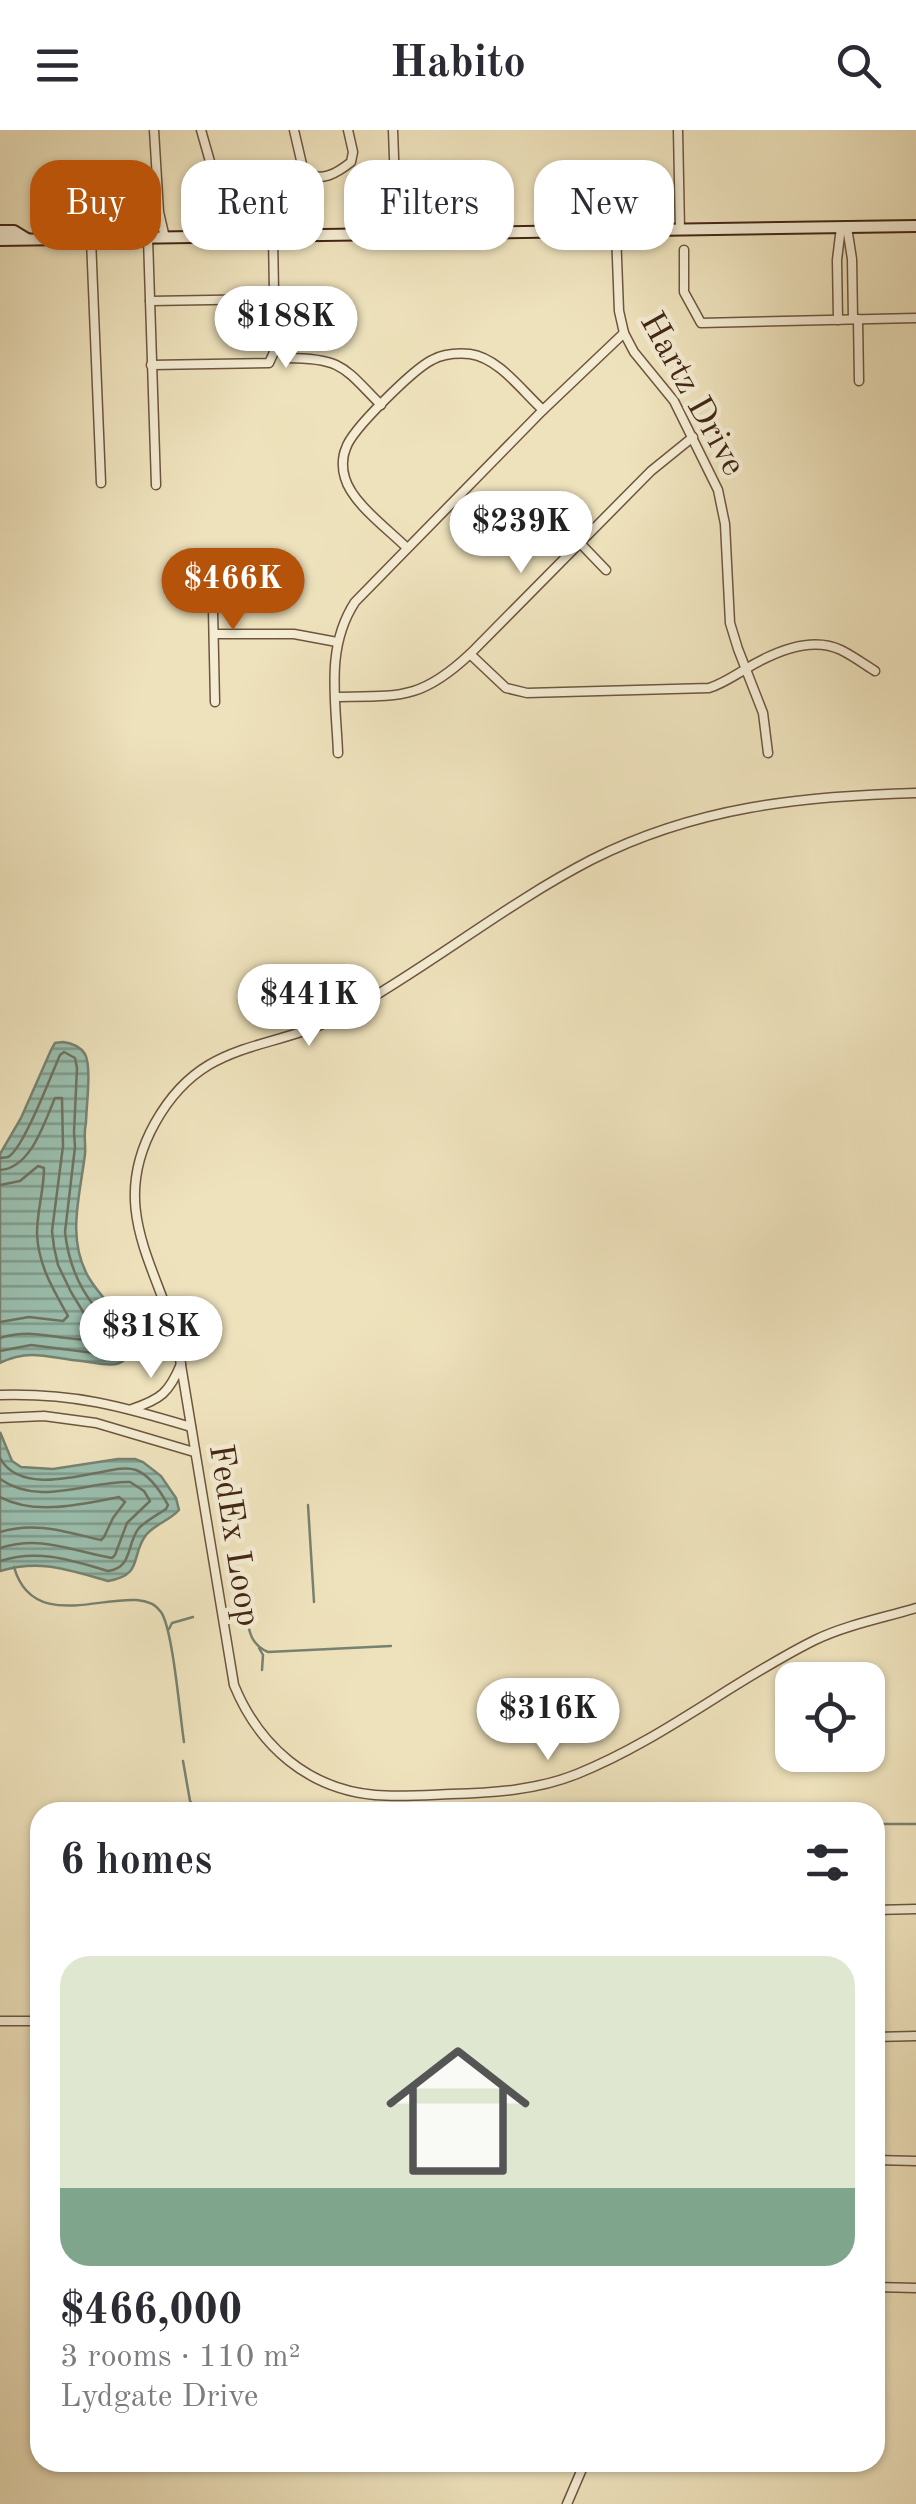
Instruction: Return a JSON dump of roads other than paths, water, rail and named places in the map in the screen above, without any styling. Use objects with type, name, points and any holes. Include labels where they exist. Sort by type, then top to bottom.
[{"type":"main road","points":[[674,230],[916,226]]},
{"type":"main road","points":[[0,231],[14,230],[28,240]]},
{"type":"main road","points":[[161,238],[181,238]]},
{"type":"main road","points":[[0,240],[28,240]]},
{"type":"street","points":[[154,130],[159,212],[165,238]]},
{"type":"street","points":[[201,130],[210,160]]},
{"type":"street","points":[[294,130],[304,173],[314,178],[331,175],[351,162],[348,130]]},
{"type":"street","points":[[393,130],[395,160]]},
{"type":"street","points":[[678,130],[680,230]]},
{"type":"street","points":[[844,227],[852,259],[859,381]]},
{"type":"street","points":[[838,320],[837,260],[844,227]]},
{"type":"street","points":[[91,250],[101,483]]},
{"type":"street","points":[[148,250],[156,485]]},
{"type":"street","points":[[151,365],[269,363],[275,350],[273,250]]},
{"type":"street","name":"Hartz Drive","points":[[617,250],[619,311],[624,333],[634,352],[674,401],[722,501],[728,610],[733,635],[764,713],[768,753]]},
{"type":"street","points":[[684,250],[684,292],[701,323],[916,318]]},
{"type":"street","points":[[150,301],[275,299]]},
{"type":"street","points":[[338,753],[334,659],[345,619],[356,602],[406,547],[624,333]]},
{"type":"street","points":[[406,547],[354,496],[344,473],[344,455],[350,439],[381,406],[429,361],[460,354],[496,365],[543,410]]},
{"type":"street","points":[[287,358],[332,362],[381,406]]},
{"type":"street","points":[[336,697],[397,695],[444,678],[651,471],[694,437]]},
{"type":"street","points":[[580,543],[606,570]]},
{"type":"street","points":[[212,564],[215,702]]},
{"type":"street","points":[[214,634],[294,634],[337,642]]},
{"type":"street","points":[[470,654],[506,688],[527,693],[700,690],[726,682],[786,650],[816,645],[840,650],[875,670]]},
{"type":"street","name":"FedEx Loop","points":[[916,793],[838,795],[760,805],[635,841],[526,897],[343,1014],[209,1063],[164,1108],[154,1125],[141,1155],[135,1212],[138,1234],[170,1317],[181,1364],[231,1675],[254,1726],[283,1757],[325,1784],[358,1793],[396,1796],[494,1793],[574,1775],[615,1756],[817,1638],[916,1608]]},
{"type":"street","points":[[132,1409],[164,1395],[181,1364]]},
{"type":"street","points":[[36,1394],[36,1417]]},
{"type":"street","points":[[0,1395],[86,1398],[190,1427]]},
{"type":"street","points":[[0,1418],[96,1423],[194,1452]]},
{"type":"street","points":[[885,1910],[916,1909]]},
{"type":"street","points":[[0,2021],[30,2022]]},
{"type":"street","points":[[885,2037],[916,2036]]},
{"type":"street","points":[[885,2160],[916,2161]]},
{"type":"street","points":[[885,2287],[916,2288]]},
{"type":"street","points":[[567,2504],[580,2472]]},
{"type":"water","points":[[63,1042],[83,1051],[88,1068],[85,1154],[76,1217],[78,1248],[89,1278],[125,1325],[133,1342],[125,1359],[113,1365],[32,1355],[0,1363],[0,1154],[21,1118],[51,1050],[55,1043]]},
{"type":"water","points":[[0,1432],[12,1461],[21,1467],[53,1469],[118,1459],[143,1462],[161,1476],[179,1510],[146,1535],[132,1569],[119,1578],[108,1581],[42,1566],[0,1571]]},
{"type":"waterway","points":[[308,1505],[314,1602]]},
{"type":"waterway","points":[[14,1567],[26,1590],[43,1602],[86,1605],[130,1600],[148,1602],[161,1612],[172,1654],[184,1742]]},
{"type":"waterway","points":[[238,1609],[245,1608],[253,1639],[268,1652],[391,1646]]},
{"type":"waterway","points":[[169,1629],[172,1623],[193,1617]]},
{"type":"waterway","points":[[259,1648],[263,1655],[262,1670]]},
{"type":"waterway","points":[[183,1761],[191,1802]]},
{"type":"waterway","points":[[885,1824],[916,1824]]}]
